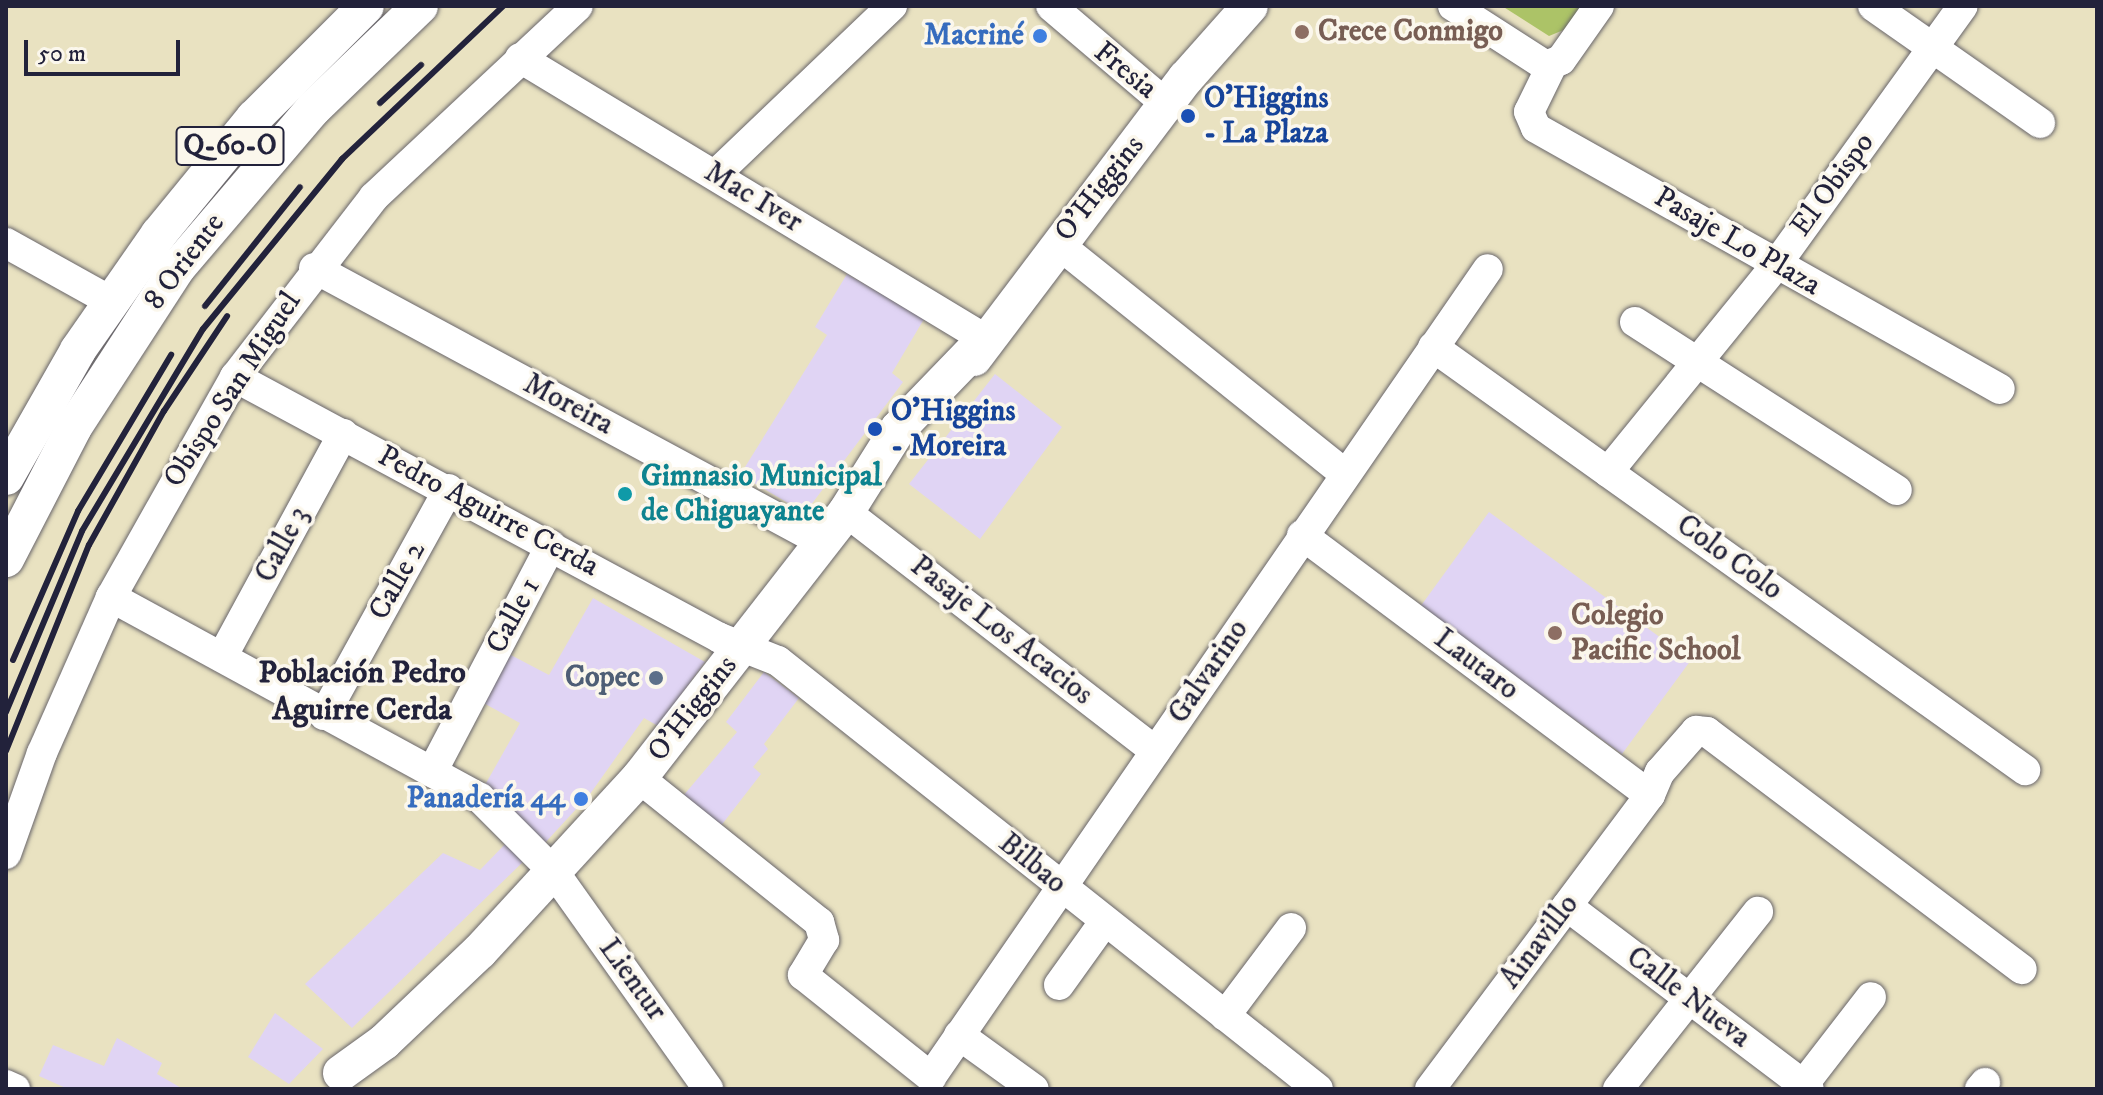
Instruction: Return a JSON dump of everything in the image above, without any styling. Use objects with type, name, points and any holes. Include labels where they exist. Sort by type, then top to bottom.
[{"type":"main road","name":"8 Oriente","points":[[6,477],[110,301],[231,145],[366,6]]},
{"type":"main road","name":"8 Oriente","points":[[6,559],[74,427],[158,295],[285,140],[420,6]]},
{"type":"main road","name":"O'Higgins","points":[[1176,91],[1227,6]]},
{"type":"main road","name":"O'Higgins","points":[[334,1081],[366,1038],[420,983],[542,884],[639,778],[846,512],[882,481],[964,375],[985,339],[1176,91],[1250,6]]},
{"type":"main road","points":[[110,301],[135,303],[158,295]]},
{"type":"street","name":"Obispo San Miguel","points":[[6,854],[42,753],[111,597],[235,377],[314,268],[402,168],[578,6]]},
{"type":"street","points":[[715,175],[892,6]]},
{"type":"street","name":"Fresia","points":[[1051,6],[1176,91]]},
{"type":"street","points":[[1453,6],[1536,62],[1552,65]]},
{"type":"street","name":"Pasaje Lo Plaza","points":[[1599,6],[1561,60],[1552,65],[1529,112],[1536,128],[2000,389]]},
{"type":"street","points":[[1873,6],[2040,123]]},
{"type":"street","name":"El Obispo","points":[[1608,472],[1776,265],[1963,6]]},
{"type":"street","name":"Mac Iver","points":[[520,58],[985,339]]},
{"type":"street","points":[[6,243],[110,301]]},
{"type":"street","points":[[1058,244],[1345,474]]},
{"type":"street","name":"Moreira","points":[[314,268],[822,542]]},
{"type":"street","name":"Galvarino","points":[[639,778],[819,922],[824,940],[803,975],[931,1077],[1488,269]]},
{"type":"street","points":[[1635,322],[1897,490]]},
{"type":"street","name":"Colo Colo","points":[[1433,347],[2025,770]]},
{"type":"street","name":"Pedro Aguirre Cerda","points":[[235,377],[449,489],[720,638],[742,645]]},
{"type":"street","name":"Calle 3","points":[[222,657],[343,434]]},
{"type":"street","name":"Calle 2","points":[[324,715],[449,489]]},
{"type":"street","name":"Pasaje Los Acacios","points":[[846,512],[1155,751]]},
{"type":"street","name":"Lautaro","points":[[1302,535],[1650,795]]},
{"type":"street","name":"Calle 1","points":[[432,772],[551,545]]},
{"type":"street","name":"Lientur","points":[[111,597],[480,798],[542,884],[708,1089]]},
{"type":"street","name":"Bilbao","points":[[742,645],[778,661],[1318,1089]]},
{"type":"street","name":"Ainavillo","points":[[1430,1089],[1650,795],[1660,772],[1688,735],[1707,732],[2022,969]]},
{"type":"street","name":"Calle Nueva","points":[[1567,906],[1804,1088]]},
{"type":"street","points":[[1618,1089],[1758,912]]},
{"type":"street","points":[[1059,985],[1105,921]]},
{"type":"street","points":[[1225,1016],[1291,928]]},
{"type":"street","points":[[1804,1088],[1871,997]]},
{"type":"street","points":[[959,1035],[1034,1089]]},
{"type":"street","points":[[6,1085],[15,1089]]},
{"type":"shaded area","points":[[847,274],[924,319],[892,373],[903,382],[805,513],[740,475],[827,335],[815,327]]},
{"type":"shaded area","points":[[995,374],[1062,427],[980,539],[909,484]]},
{"type":"shaded area","name":"Colegio Pacific School","points":[[1489,512],[1691,660],[1622,754],[1420,607]]},
{"type":"shaded area","points":[[593,598],[705,662],[658,726],[644,718],[590,794],[543,845],[485,785],[520,723],[478,700],[505,652],[549,675]]},
{"type":"shaded area","points":[[764,672],[799,698],[764,744],[768,749],[753,767],[761,774],[720,827],[683,796],[737,732],[726,722]]},
{"type":"shaded area","points":[[509,840],[527,858],[352,1028],[305,984],[443,853],[480,870]]},
{"type":"shaded area","points":[[275,1013],[323,1049],[289,1084],[248,1057]]},
{"type":"shaded area","points":[[117,1038],[162,1063],[157,1074],[183,1089],[68,1089],[39,1076],[53,1045],[104,1066]]},
{"type":"green space","points":[[1502,6],[1583,6],[1566,29],[1549,36]]},
{"type":"railway","points":[[6,712],[82,531],[203,329],[342,159],[503,6]]},
{"type":"railway","points":[[380,103],[421,65]]},
{"type":"railway","points":[[205,306],[300,187]]},
{"type":"railway","points":[[6,751],[89,545],[164,411],[227,316]]},
{"type":"railway","points":[[13,660],[78,511],[171,355]]},
{"type":"place","name":"Crece Conmigo","points":[[1302,32]]},
{"type":"place","name":"Macriné","points":[[1040,36]]},
{"type":"place","name":"O'Higgins - La Plaza","points":[[1188,116]]},
{"type":"place","name":"O'Higgins - Moreira","points":[[875,429]]},
{"type":"place","name":"Gimnasio Municipal de Chiguayante","points":[[625,494]]},
{"type":"place","name":"Colegio Pacific School","points":[[1555,633]]},
{"type":"place","name":"Copec","points":[[656,678]]},
{"type":"place","name":"Panadería 44","points":[[581,799]]},
{"type":"district","name":"Población Pedro Aguirre Cerda","points":[[362,692]]}]
